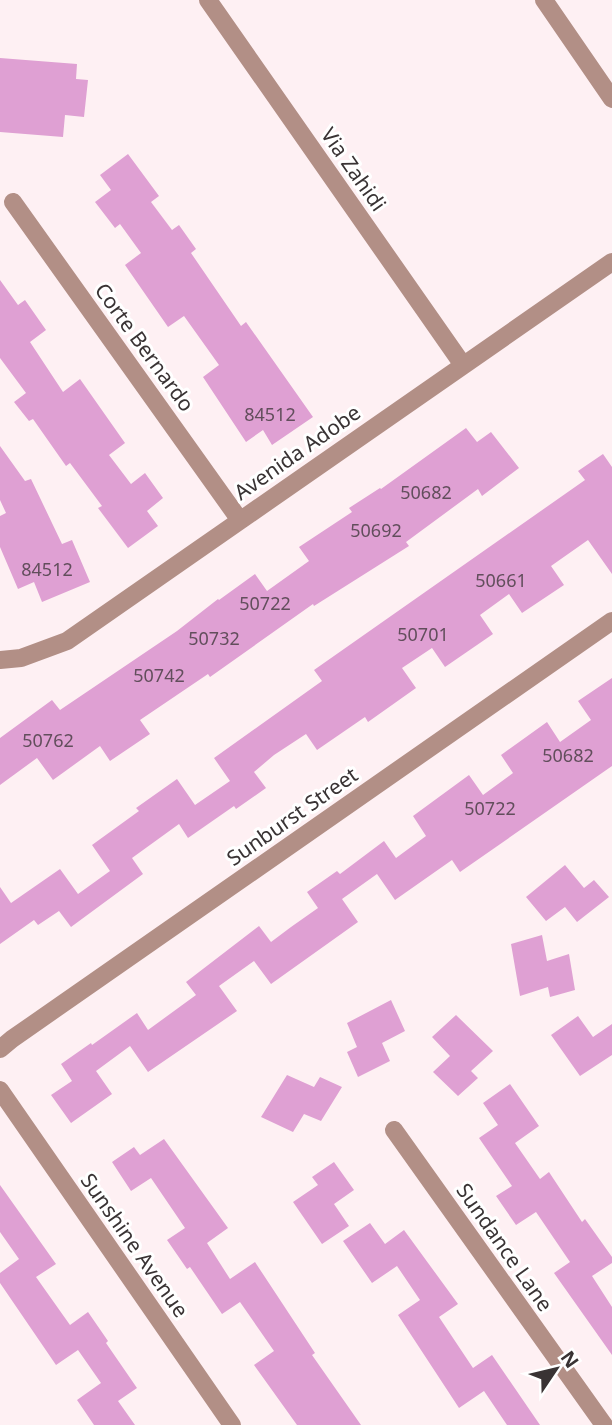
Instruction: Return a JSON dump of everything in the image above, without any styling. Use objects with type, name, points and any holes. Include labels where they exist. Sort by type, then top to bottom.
[{"type":"street","name":"Via Zahidi","points":[[208,0],[463,365]]},
{"type":"street","points":[[544,0],[612,99]]},
{"type":"street","name":"Corte Bernardo","points":[[13,202],[239,519]]},
{"type":"street","name":"Avenida Adobe","points":[[0,660],[20,658],[67,641],[612,262]]},
{"type":"street","name":"Sunburst Street","points":[[0,1049],[612,621]]},
{"type":"street","name":"Sunshine Avenue","points":[[0,1090],[232,1425]]},
{"type":"street","name":"Sundance Lane","points":[[394,1130],[604,1425]]},
{"type":"building","points":[[0,58],[77,64],[76,79],[88,80],[84,117],[65,115],[63,137],[0,132]]},
{"type":"building","points":[[128,154],[159,196],[151,202],[172,230],[179,225],[196,249],[191,253],[241,326],[246,322],[313,417],[272,445],[263,430],[246,442],[203,377],[219,365],[184,316],[168,327],[125,265],[141,253],[120,224],[115,228],[95,202],[111,190],[100,175]]},
{"type":"building","points":[[0,280],[18,305],[25,300],[46,330],[30,342],[63,392],[80,379],[125,443],[109,455],[131,484],[145,473],[163,498],[147,511],[158,526],[128,548],[98,508],[102,506],[70,463],[66,466],[33,419],[29,421],[14,402],[26,393],[0,358]]},
{"type":"building","points":[[466,428],[477,442],[491,432],[519,468],[482,496],[478,489],[406,542],[409,546],[314,606],[313,604],[210,677],[208,674],[140,720],[150,734],[110,761],[100,746],[53,780],[37,758],[0,785],[0,738],[52,700],[60,710],[177,631],[255,574],[267,591],[309,561],[299,547],[352,512],[349,508],[381,489]]},
{"type":"building","points":[[0,446],[25,481],[31,479],[62,544],[72,540],[90,582],[42,602],[34,582],[18,589],[0,547],[0,516],[6,513],[0,500]]},
{"type":"building","points":[[603,454],[612,467],[612,574],[588,540],[551,566],[564,585],[522,613],[509,594],[480,615],[493,634],[445,667],[432,648],[402,668],[416,688],[368,722],[365,717],[317,750],[306,734],[274,755],[254,772],[266,788],[236,809],[234,806],[188,838],[179,824],[132,858],[143,874],[71,927],[59,911],[38,925],[34,920],[0,944],[0,887],[11,903],[60,869],[78,894],[110,871],[92,845],[139,811],[136,808],[177,779],[195,805],[230,781],[214,758],[322,681],[314,670],[585,480],[578,471]]},
{"type":"building","points":[[612,678],[612,766],[460,872],[452,860],[395,900],[377,874],[342,899],[358,922],[271,984],[254,961],[219,986],[237,1011],[148,1072],[130,1046],[96,1071],[112,1094],[71,1123],[51,1095],[72,1081],[61,1064],[137,1013],[148,1030],[196,995],[186,982],[259,926],[271,942],[318,908],[307,892],[337,871],[340,874],[384,841],[396,858],[426,836],[413,816],[469,775],[483,795],[513,773],[501,755],[547,722],[560,742],[591,720],[578,701]]},
{"type":"building","points":[[565,865],[584,888],[594,880],[609,897],[577,922],[565,907],[546,921],[526,897]]},
{"type":"building","points":[[542,935],[547,961],[569,954],[575,990],[550,997],[548,987],[520,996],[511,944]]},
{"type":"building","points":[[391,1000],[405,1031],[382,1043],[390,1061],[358,1077],[347,1052],[357,1047],[347,1023]]},
{"type":"building","points":[[456,1015],[493,1051],[471,1071],[478,1078],[458,1096],[433,1072],[450,1056],[432,1037]]},
{"type":"building","points":[[578,1016],[593,1037],[612,1024],[612,1055],[580,1076],[551,1035]]},
{"type":"building","points":[[287,1075],[314,1087],[320,1077],[342,1087],[321,1121],[304,1114],[293,1132],[261,1117]]},
{"type":"building","points":[[510,1084],[539,1126],[515,1143],[540,1179],[549,1172],[582,1222],[585,1219],[612,1257],[612,1263],[592,1276],[612,1307],[612,1355],[554,1273],[570,1262],[536,1212],[516,1225],[496,1196],[512,1186],[479,1138],[498,1125],[483,1103]]},
{"type":"building","points":[[164,1139],[228,1228],[207,1243],[230,1279],[255,1262],[315,1353],[312,1355],[361,1425],[297,1425],[254,1365],[274,1351],[240,1302],[222,1314],[190,1267],[187,1269],[167,1240],[185,1228],[151,1178],[131,1191],[112,1162],[134,1147],[140,1155]]},
{"type":"building","points":[[334,1162],[354,1190],[334,1204],[349,1226],[322,1244],[293,1202],[318,1185],[312,1177]]},
{"type":"building","points":[[0,1185],[56,1264],[36,1277],[70,1325],[88,1312],[137,1388],[118,1401],[135,1425],[94,1425],[77,1400],[101,1383],[78,1350],[56,1365],[0,1283],[0,1273],[19,1259],[0,1232]]},
{"type":"building","points":[[370,1223],[385,1244],[404,1230],[458,1304],[439,1317],[473,1368],[492,1355],[540,1425],[507,1425],[484,1391],[459,1408],[398,1315],[420,1300],[397,1266],[372,1283],[343,1241]]}]
